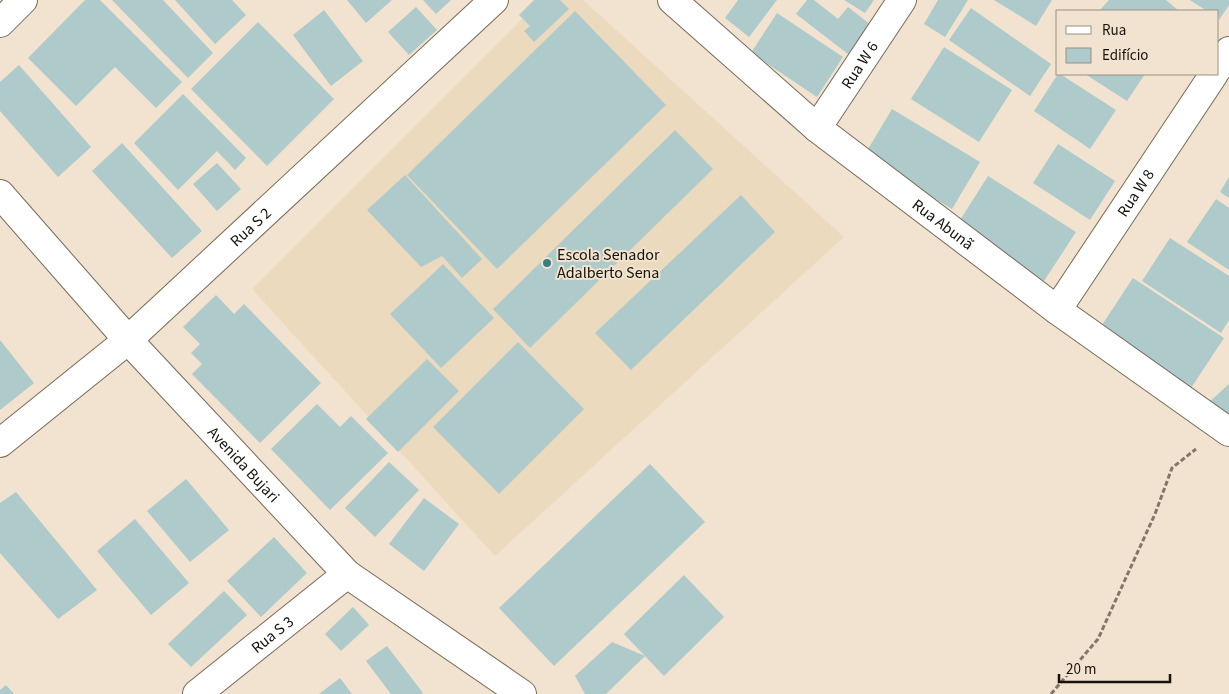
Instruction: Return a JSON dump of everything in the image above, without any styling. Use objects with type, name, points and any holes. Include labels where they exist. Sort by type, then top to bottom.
[{"type":"street","points":[[0,23],[24,0]]},
{"type":"street","name":"Rua S 2","points":[[0,443],[128,340],[494,0]]},
{"type":"street","name":"Rua Abunã","points":[[672,0],[817,128],[1057,310],[1226,430]]},
{"type":"street","name":"Rua W 6","points":[[817,128],[902,0]]},
{"type":"street","points":[[1219,66],[1229,51]]},
{"type":"street","name":"Rua W 8","points":[[1057,310],[1213,75]]},
{"type":"street","name":"Avenida Bujari","points":[[0,194],[128,340],[347,574],[522,694]]},
{"type":"street","name":"Rua S 3","points":[[197,694],[347,574]]},
{"type":"path","points":[[1051,694],[1098,638],[1155,514],[1172,468],[1226,430]]},
{"type":"shaded area","name":"Escola Senador Adalberto Sena","points":[[541,0],[583,0],[844,237],[495,556],[252,289]]},
{"type":"building","points":[[85,0],[100,0],[182,82],[156,108],[115,67],[76,106],[28,58]]},
{"type":"building","points":[[112,0],[163,0],[213,53],[188,78]]},
{"type":"building","points":[[175,0],[232,0],[246,15],[215,44]]},
{"type":"building","points":[[347,0],[392,0],[366,23]]},
{"type":"building","points":[[423,0],[451,0],[436,14]]},
{"type":"building","points":[[534,0],[560,0],[569,9],[534,42],[524,31],[530,26],[519,15]]},
{"type":"building","points":[[738,0],[777,0],[749,37],[725,18]]},
{"type":"building","points":[[807,0],[814,0],[838,19],[848,7],[871,25],[848,54],[796,14]]},
{"type":"building","points":[[844,0],[874,0],[865,13]]},
{"type":"building","points":[[938,0],[968,0],[945,37],[924,24]]},
{"type":"building","points":[[994,0],[1052,0],[1036,26]]},
{"type":"building","points":[[1109,0],[1166,0],[1178,10],[1100,10]]},
{"type":"building","points":[[1190,0],[1229,0],[1229,5],[1219,20],[1219,10],[1205,10]]},
{"type":"building","points":[[416,7],[437,30],[409,55],[388,32]]},
{"type":"building","points":[[971,8],[1051,64],[1030,96],[949,40]]},
{"type":"building","points":[[324,10],[363,61],[331,86],[293,35]]},
{"type":"building","points":[[575,11],[666,105],[497,269],[407,175]]},
{"type":"building","points":[[777,13],[843,57],[817,97],[751,53]]},
{"type":"building","points":[[258,22],[334,99],[267,166],[191,89]]},
{"type":"building","points":[[944,47],[1012,90],[979,142],[911,99]]},
{"type":"building","points":[[19,65],[91,147],[58,177],[0,111],[0,82]]},
{"type":"building","points":[[1057,75],[1062,75],[1116,110],[1090,149],[1034,111]]},
{"type":"building","points":[[1087,75],[1144,75],[1127,101]]},
{"type":"building","points":[[183,94],[246,158],[235,170],[217,151],[178,190],[134,143]]},
{"type":"building","points":[[892,109],[980,162],[952,209],[864,156]]},
{"type":"building","points":[[675,130],[713,169],[530,348],[493,309]]},
{"type":"building","points":[[122,143],[202,231],[172,258],[92,171]]},
{"type":"building","points":[[1058,144],[1115,181],[1090,220],[1033,183]]},
{"type":"building","points":[[217,163],[241,189],[217,211],[193,184]]},
{"type":"building","points":[[405,175],[482,259],[462,278],[442,256],[421,267],[367,210]]},
{"type":"building","points":[[988,176],[1076,232],[1044,281],[957,225]]},
{"type":"building","points":[[1229,177],[1229,198],[1220,192]]},
{"type":"building","points":[[741,195],[775,232],[631,370],[595,333]]},
{"type":"building","points":[[1216,199],[1229,208],[1229,270],[1187,242]]},
{"type":"building","points":[[1170,238],[1229,276],[1229,320],[1221,333],[1142,281]]},
{"type":"building","points":[[443,264],[494,318],[441,368],[390,314]]},
{"type":"building","points":[[1133,278],[1224,338],[1189,391],[1098,331]]},
{"type":"building","points":[[216,295],[234,314],[244,304],[321,383],[260,443],[192,374],[202,364],[191,353],[200,344],[183,327]]},
{"type":"building","points":[[0,340],[34,383],[0,410]]},
{"type":"building","points":[[518,342],[584,409],[499,494],[433,427]]},
{"type":"building","points":[[427,359],[459,391],[398,452],[366,419]]},
{"type":"building","points":[[1229,384],[1229,415],[1208,403]]},
{"type":"building","points":[[317,404],[340,427],[351,416],[388,453],[330,510],[271,449]]},
{"type":"building","points":[[389,462],[419,490],[375,537],[345,508]]},
{"type":"building","points":[[650,464],[705,522],[554,666],[499,608]]},
{"type":"building","points":[[186,479],[229,530],[190,562],[147,511]]},
{"type":"building","points":[[16,492],[97,590],[58,619],[0,553],[0,503]]},
{"type":"building","points":[[424,498],[459,524],[424,571],[389,544]]},
{"type":"building","points":[[135,519],[189,583],[151,615],[97,551]]},
{"type":"building","points":[[274,537],[307,573],[261,617],[227,581]]},
{"type":"building","points":[[684,575],[724,617],[664,676],[624,634]]},
{"type":"building","points":[[224,591],[247,615],[191,667],[168,644]]},
{"type":"building","points":[[353,607],[369,625],[341,651],[325,634]]},
{"type":"building","points":[[612,642],[645,656],[606,694],[585,694],[575,676]]},
{"type":"building","points":[[387,646],[423,693],[391,694],[366,661]]},
{"type":"building","points":[[340,678],[352,694],[319,694]]},
{"type":"building","points":[[6,685],[14,694],[0,694],[0,690]]},
{"type":"place","name":"Escola Senador Adalberto Sena","points":[[547,263]]}]
